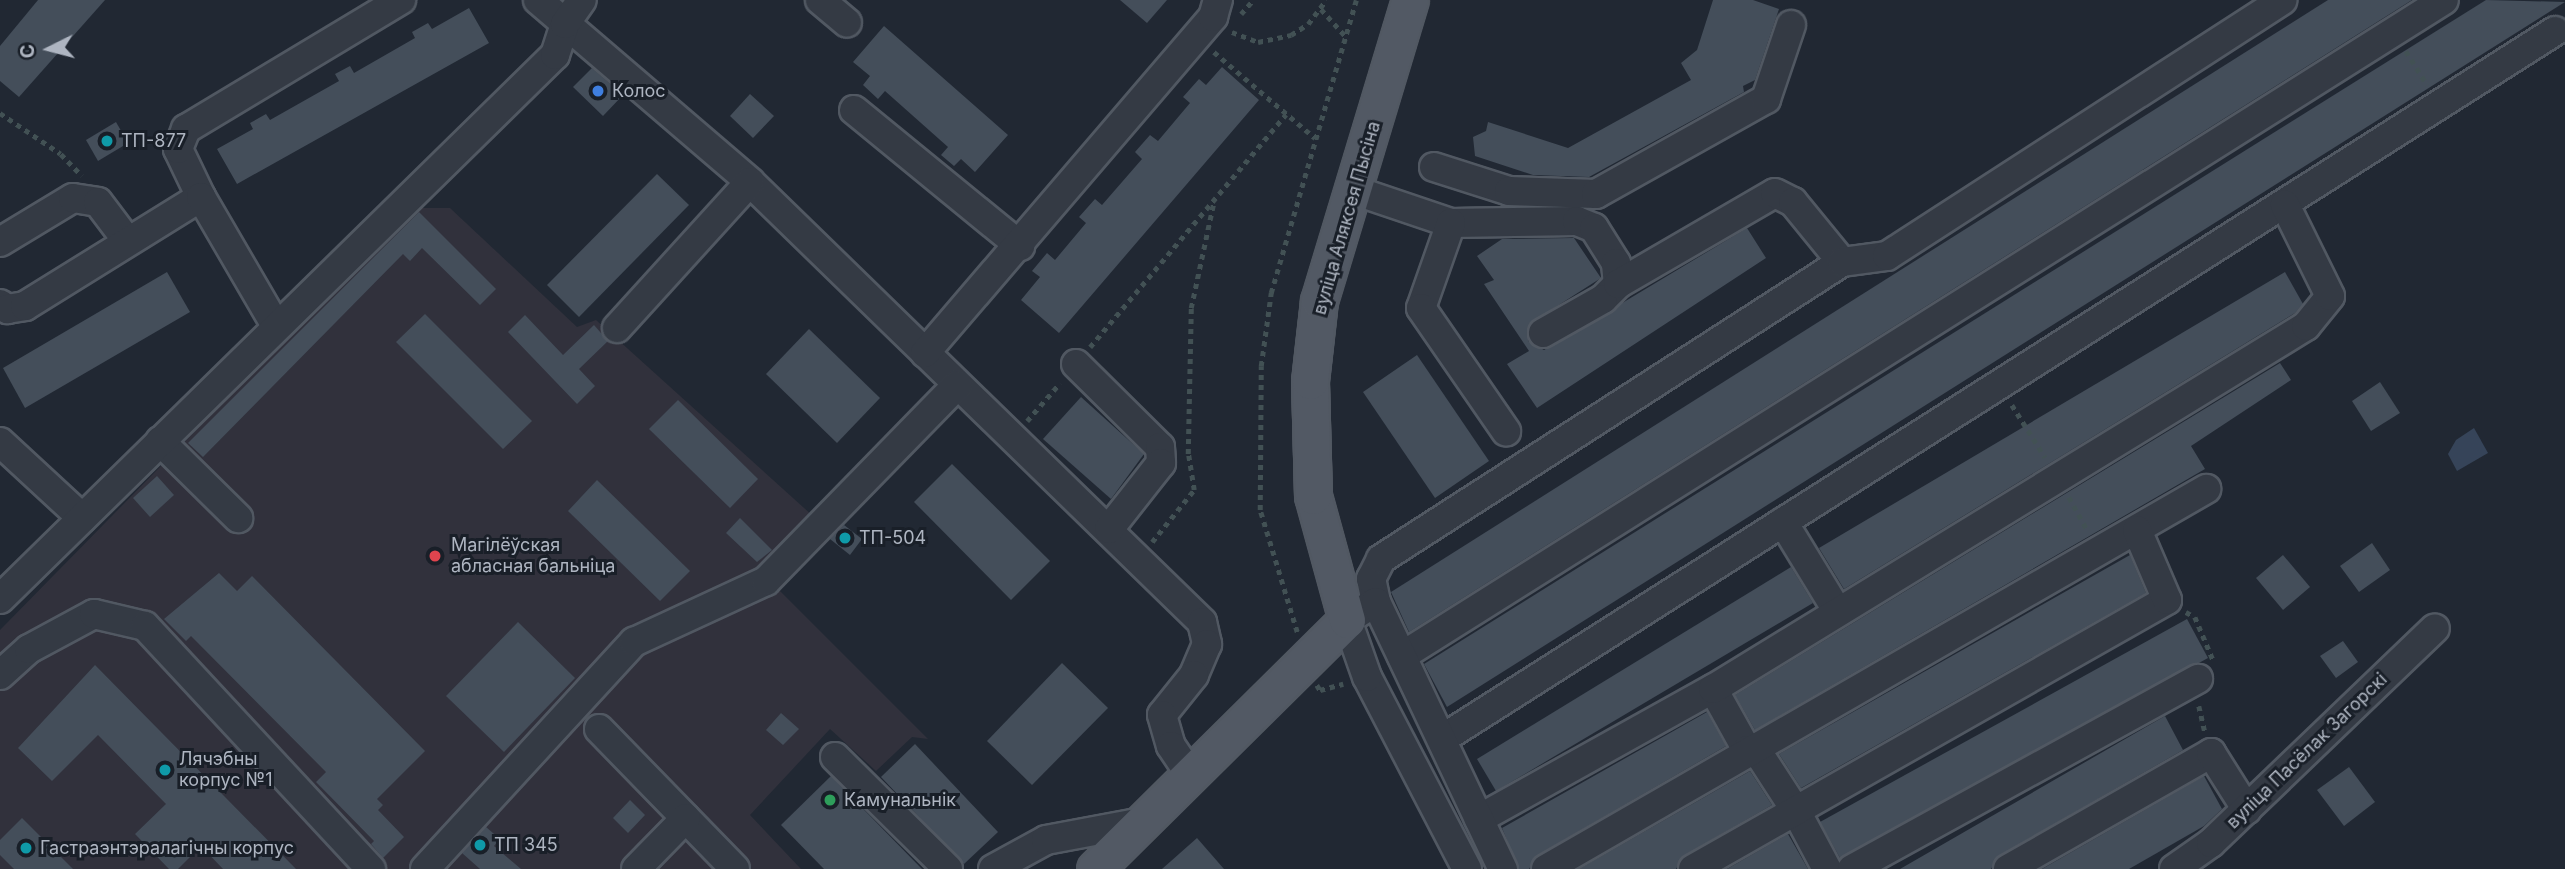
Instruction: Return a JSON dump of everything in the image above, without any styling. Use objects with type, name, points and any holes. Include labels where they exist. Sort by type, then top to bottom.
[{"type":"main road","name":"вуліца Аляксея Пысіна","points":[[1346,620],[1313,496],[1310,381],[1319,300],[1356,191],[1410,0]]},
{"type":"main road","points":[[1095,869],[1188,771],[1346,620]]},
{"type":"street","points":[[275,324],[201,197],[178,149],[186,130],[401,0]]},
{"type":"street","points":[[538,0],[750,182],[1202,622],[1207,644],[1194,675],[1163,715],[1171,746],[1188,771]]},
{"type":"street","points":[[0,599],[275,324],[555,55],[565,24],[582,0]]},
{"type":"street","points":[[820,0],[848,23]]},
{"type":"street","points":[[925,353],[1020,246],[1196,37],[1218,0]]},
{"type":"street","points":[[1503,869],[1376,602],[1371,579],[1381,559],[1842,262],[1887,256],[2282,0]]},
{"type":"street","points":[[1402,656],[2392,29],[2444,0]]},
{"type":"street","points":[[1434,167],[1510,191],[1596,194],[1766,99],[1791,25]]},
{"type":"street","points":[[1442,738],[2441,106],[2555,31]]},
{"type":"street","points":[[854,110],[1020,246]]},
{"type":"street","points":[[617,328],[750,182]]},
{"type":"street","points":[[1356,191],[1451,223],[1577,221],[1594,228],[1609,251],[1616,263],[1618,284]]},
{"type":"street","points":[[1543,333],[1603,299],[1618,284],[1775,193],[1793,202],[1842,262]]},
{"type":"street","points":[[0,304],[7,309],[25,306],[126,239],[201,197]]},
{"type":"street","points":[[0,242],[54,206],[88,198],[98,202],[126,239]]},
{"type":"street","points":[[1479,819],[1713,689],[2306,326],[2330,296],[2285,205]]},
{"type":"street","points":[[1451,223],[1421,308],[1507,431]]},
{"type":"street","points":[[1076,364],[1160,447],[1161,463],[1109,529]]},
{"type":"street","points":[[425,869],[634,642],[766,581],[957,385]]},
{"type":"street","points":[[160,441],[238,518]]},
{"type":"street","points":[[0,442],[82,518]]},
{"type":"street","points":[[1546,869],[1754,752],[2206,489]]},
{"type":"street","points":[[1783,522],[1838,612]]},
{"type":"street","points":[[1693,869],[2168,600],[2137,530]]},
{"type":"street","points":[[1346,620],[1376,602]]},
{"type":"street","points":[[0,675],[39,643],[94,614],[145,626],[371,869]]},
{"type":"street","name":"вуліца Аляксея Пысіна","points":[[1346,620],[1367,677],[1467,869]]},
{"type":"street","name":"вуліца Пасёлак Загорскі","points":[[2174,869],[2247,810],[2435,628]]},
{"type":"street","points":[[1859,867],[2197,679]]},
{"type":"street","points":[[1713,689],[1747,750],[1754,752],[1796,811],[1826,869]]},
{"type":"street","points":[[599,729],[735,869]]},
{"type":"street","points":[[2008,869],[2211,753],[2247,810]]},
{"type":"street","points":[[835,757],[948,869]]},
{"type":"street","points":[[636,869],[686,818]]},
{"type":"street","points":[[993,869],[1046,840],[1142,822]]},
{"type":"path","points":[[1228,30],[1258,42],[1274,41],[1308,24],[1325,0]]},
{"type":"path","points":[[1321,9],[1346,37]]},
{"type":"path","points":[[2392,29],[2441,106]]},
{"type":"path","points":[[1196,37],[1315,138]]},
{"type":"path","points":[[0,113],[75,167],[85,179],[88,198]]},
{"type":"path","points":[[1013,438],[1286,114]]},
{"type":"path","points":[[1139,558],[1194,490],[1188,454],[1191,308],[1214,200]]},
{"type":"shaded area","name":"Магілёўская абласная бальніца","points":[[414,208],[450,208],[577,327],[596,320],[824,526],[774,585],[928,739],[912,737],[876,771],[830,729],[750,815],[801,869],[0,869],[0,630]]},
{"type":"water","points":[[2474,428],[2488,453],[2457,471],[2448,454],[2456,440]]},
{"type":"building","points":[[38,0],[105,0],[19,97],[0,81],[0,46]]},
{"type":"building","points":[[1120,0],[1167,0],[1147,23]]},
{"type":"building","points":[[1713,0],[1753,0],[1779,9],[1755,80],[1743,86],[1744,92],[1589,177],[1533,175],[1475,156],[1473,137],[1486,131],[1488,122],[1568,148],[1691,80],[1681,63],[1697,50]]},
{"type":"building","points":[[2328,0],[2412,0],[1409,632],[1391,592]]},
{"type":"building","points":[[2486,0],[2565,2],[1447,707],[1424,664]]},
{"type":"building","points":[[469,8],[489,43],[237,184],[217,149],[253,129],[250,123],[266,114],[270,120],[339,81],[335,74],[350,66],[354,73],[415,38],[412,32],[428,23],[432,29]]},
{"type":"building","points":[[884,26],[1008,135],[975,172],[961,159],[954,166],[941,155],[948,147],[885,91],[878,99],[863,85],[870,76],[853,62]]},
{"type":"building","points":[[1222,67],[1259,100],[1059,333],[1021,300],[1040,277],[1032,271],[1047,253],[1055,260],[1086,223],[1079,217],[1095,199],[1102,205],[1142,159],[1135,152],[1150,135],[1158,141],[1190,103],[1183,97],[1199,79],[1206,85]]},
{"type":"building","name":"Колос","points":[[592,68],[623,95],[603,116],[573,87]]},
{"type":"building","points":[[750,94],[774,116],[753,138],[730,116]]},
{"type":"building","name":"ТП-877","points":[[116,122],[128,143],[98,161],[86,140]]},
{"type":"building","points":[[657,174],[689,205],[579,317],[547,285]]},
{"type":"building","points":[[419,212],[496,289],[480,305],[422,248],[410,261],[403,254],[203,457],[188,443]]},
{"type":"building","points":[[1747,228],[1766,258],[1537,408],[1507,364],[1529,351],[1484,284],[1494,280],[1477,256],[1502,239],[1574,238],[1601,278],[1529,324],[1528,341],[1544,350]]},
{"type":"building","points":[[167,272],[190,312],[25,408],[3,368]]},
{"type":"building","points":[[2285,272],[2303,304],[2295,313],[1844,589],[1819,548]]},
{"type":"building","points":[[425,314],[532,421],[503,449],[396,342]]},
{"type":"building","points":[[525,315],[563,355],[594,325],[608,341],[579,369],[595,386],[577,404],[508,332]]},
{"type":"building","points":[[809,329],[880,398],[837,443],[766,374]]},
{"type":"building","points":[[1417,355],[1489,461],[1435,498],[1363,392]]},
{"type":"building","points":[[2280,363],[2291,380],[2191,446],[2205,469],[1755,730],[1735,695]]},
{"type":"building","points":[[2380,382],[2400,413],[2371,431],[2352,401]]},
{"type":"building","points":[[1081,397],[1144,454],[1111,499],[1043,439]]},
{"type":"building","points":[[678,400],[758,479],[730,508],[649,429]]},
{"type":"building","points":[[952,464],[1050,561],[1011,600],[914,502]]},
{"type":"building","points":[[157,476],[174,495],[150,517],[133,498]]},
{"type":"building","points":[[597,480],[690,571],[660,601],[568,511]]},
{"type":"building","points":[[740,518],[772,550],[757,562],[726,533]]},
{"type":"building","name":"ТП-504","points":[[844,525],[862,539],[850,555],[830,539]]},
{"type":"building","points":[[2372,543],[2390,570],[2359,592],[2340,566]]},
{"type":"building","points":[[2130,555],[2146,593],[1801,788],[1779,754]]},
{"type":"building","points":[[2283,555],[2310,587],[2283,610],[2256,578]]},
{"type":"building","points":[[1791,567],[1813,603],[1496,791],[1477,759]]},
{"type":"building","points":[[219,573],[237,591],[252,576],[425,751],[377,799],[383,805],[378,810],[404,837],[383,858],[371,844],[374,841],[316,782],[326,772],[191,636],[186,641],[164,619]]},
{"type":"building","points":[[2187,619],[2208,658],[1840,858],[1820,822]]},
{"type":"building","points":[[518,622],[575,678],[504,752],[446,696]]},
{"type":"building","points":[[2343,641],[2358,662],[2336,678],[2320,656]]},
{"type":"building","points":[[1062,663],[1108,708],[1032,785],[987,741]]},
{"type":"building","name":"Лячэбны корпус №1","points":[[95,665],[296,869],[223,869],[201,846],[178,869],[169,869],[135,834],[166,804],[98,735],[52,781],[18,748]]},
{"type":"building","points":[[1707,712],[1726,746],[1538,855],[1529,869],[1519,869],[1502,828]]},
{"type":"building","points":[[781,713],[799,729],[783,745],[766,730]]},
{"type":"building","points":[[2165,716],[2183,750],[2000,855],[1991,869],[1900,869]]},
{"type":"building","points":[[915,744],[998,832],[964,864],[881,777]]},
{"type":"building","points":[[2349,767],[2375,802],[2344,826],[2317,790]]},
{"type":"building","points":[[1750,771],[1772,805],[1685,855],[1676,869],[1579,869]]},
{"type":"building","name":"Камунальнік","points":[[831,776],[922,869],[824,869],[781,825]]},
{"type":"building","points":[[2204,776],[2222,809],[2204,826],[2129,869],[2042,869]]},
{"type":"building","points":[[630,800],[645,815],[628,833],[613,818]]},
{"type":"building","name":"Гастраэнтэралагічны корпус","points":[[22,818],[73,869],[14,869],[0,855],[0,840]]},
{"type":"building","points":[[486,827],[500,839],[494,846],[521,869],[480,869],[462,853]]},
{"type":"building","points":[[1788,834],[1808,869],[1727,869]]},
{"type":"building","points":[[1197,838],[1224,869],[1162,869]]},
{"type":"place","name":"Колос","points":[[598,91]]},
{"type":"place","name":"ТП-877","points":[[107,141]]},
{"type":"place","name":"ТП-504","points":[[845,538]]},
{"type":"place","name":"Магілёўская абласная бальніца","points":[[435,556]]},
{"type":"place","name":"Лячэбны корпус №1","points":[[165,770]]},
{"type":"place","name":"Камунальнік","points":[[830,800]]},
{"type":"place","name":"ТП 345","points":[[480,845]]},
{"type":"place","name":"Гастраэнтэралагічны корпус","points":[[26,848]]}]
